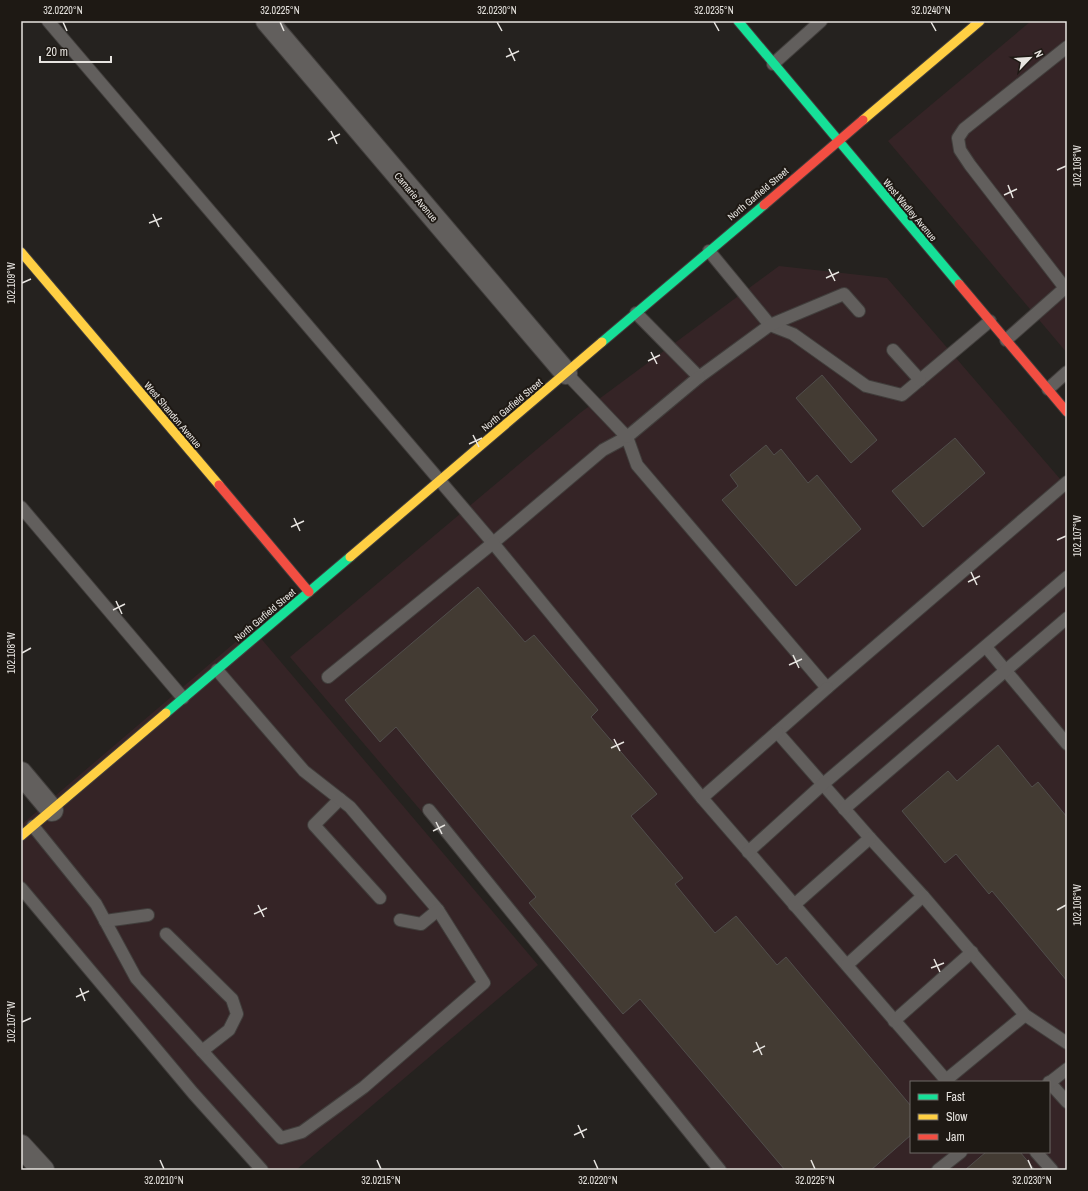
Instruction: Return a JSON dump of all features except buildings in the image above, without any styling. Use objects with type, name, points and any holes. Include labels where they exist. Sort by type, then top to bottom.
[{"type":"main road","name":"West Wadley Avenue","points":[[738,21],[1067,412]]},
{"type":"main road","name":"North Garfield Street","points":[[21,836],[976,22]]},
{"type":"main road","name":"West Shandon Avenue","points":[[21,252],[308,592]]},
{"type":"street","name":"Camarie Avenue","points":[[267,21],[566,373]]},
{"type":"street","points":[[21,773],[52,810]]},
{"type":"street","points":[[21,1146],[43,1170]]},
{"type":"lane","points":[[48,21],[493,543],[702,798],[946,1080],[1025,1015]]},
{"type":"lane","points":[[774,64],[821,21]]},
{"type":"lane","points":[[1006,340],[1066,287],[970,165],[960,150],[958,138],[964,129],[1067,47]]},
{"type":"lane","points":[[709,251],[770,325],[793,334],[866,386],[902,395],[990,321]]},
{"type":"lane","points":[[328,677],[493,543],[603,450],[626,437],[699,377],[770,325],[844,294],[860,311]]},
{"type":"lane","points":[[636,313],[699,377]]},
{"type":"lane","points":[[893,350],[920,380]]},
{"type":"lane","points":[[1048,389],[1067,372]]},
{"type":"lane","points":[[566,373],[626,437],[637,465],[827,688]]},
{"type":"lane","points":[[702,798],[827,688],[1067,482]]},
{"type":"lane","points":[[21,507],[183,698]]},
{"type":"lane","points":[[748,852],[822,785],[1067,578]]},
{"type":"lane","points":[[844,809],[1067,618]]},
{"type":"lane","points":[[986,647],[1067,744]]},
{"type":"lane","points":[[33,826],[96,904],[136,978],[281,1138],[302,1132],[364,1087],[484,983],[438,910],[350,806],[304,772],[217,670]]},
{"type":"lane","points":[[777,732],[822,785],[923,896],[1025,1015],[1067,1043]]},
{"type":"lane","points":[[340,799],[314,825],[380,898]]},
{"type":"lane","points":[[429,810],[720,1170]]},
{"type":"lane","points":[[794,905],[870,838]]},
{"type":"lane","points":[[21,888],[193,1094],[262,1170]]},
{"type":"lane","points":[[847,966],[923,896]]},
{"type":"lane","points":[[400,920],[421,924],[438,910]]},
{"type":"lane","points":[[106,921],[148,915]]},
{"type":"lane","points":[[166,934],[232,999],[237,1014],[229,1030],[202,1051]]},
{"type":"lane","points":[[894,1021],[972,952]]},
{"type":"lane","points":[[1050,1081],[1067,1069]]},
{"type":"lane","points":[[1050,1083],[1067,1102]]},
{"type":"lane","points":[[938,1170],[960,1153]]},
{"type":"lane","points":[[1037,1153],[1052,1170]]},
{"type":"shaded area","points":[[1031,21],[1067,21],[1067,353],[888,141]]},
{"type":"shaded area","points":[[779,266],[887,278],[1067,487],[1067,1170],[727,1170],[290,657],[580,413]]},
{"type":"shaded area","points":[[252,628],[538,965],[296,1170],[255,1170],[21,892],[21,825]]},
{"type":"traffic: fast","points":[[738,21],[959,284]]},
{"type":"traffic: fast","points":[[602,342],[764,205]]},
{"type":"traffic: fast","points":[[166,713],[350,557]]},
{"type":"traffic: slow","points":[[863,120],[980,21]]},
{"type":"traffic: slow","points":[[21,252],[219,485]]},
{"type":"traffic: slow","points":[[350,557],[602,342]]},
{"type":"traffic: slow","points":[[21,836],[166,713]]},
{"type":"traffic: jam","points":[[764,205],[863,120]]},
{"type":"traffic: jam","points":[[959,284],[1067,412]]},
{"type":"traffic: jam","points":[[219,485],[309,592]]}]
